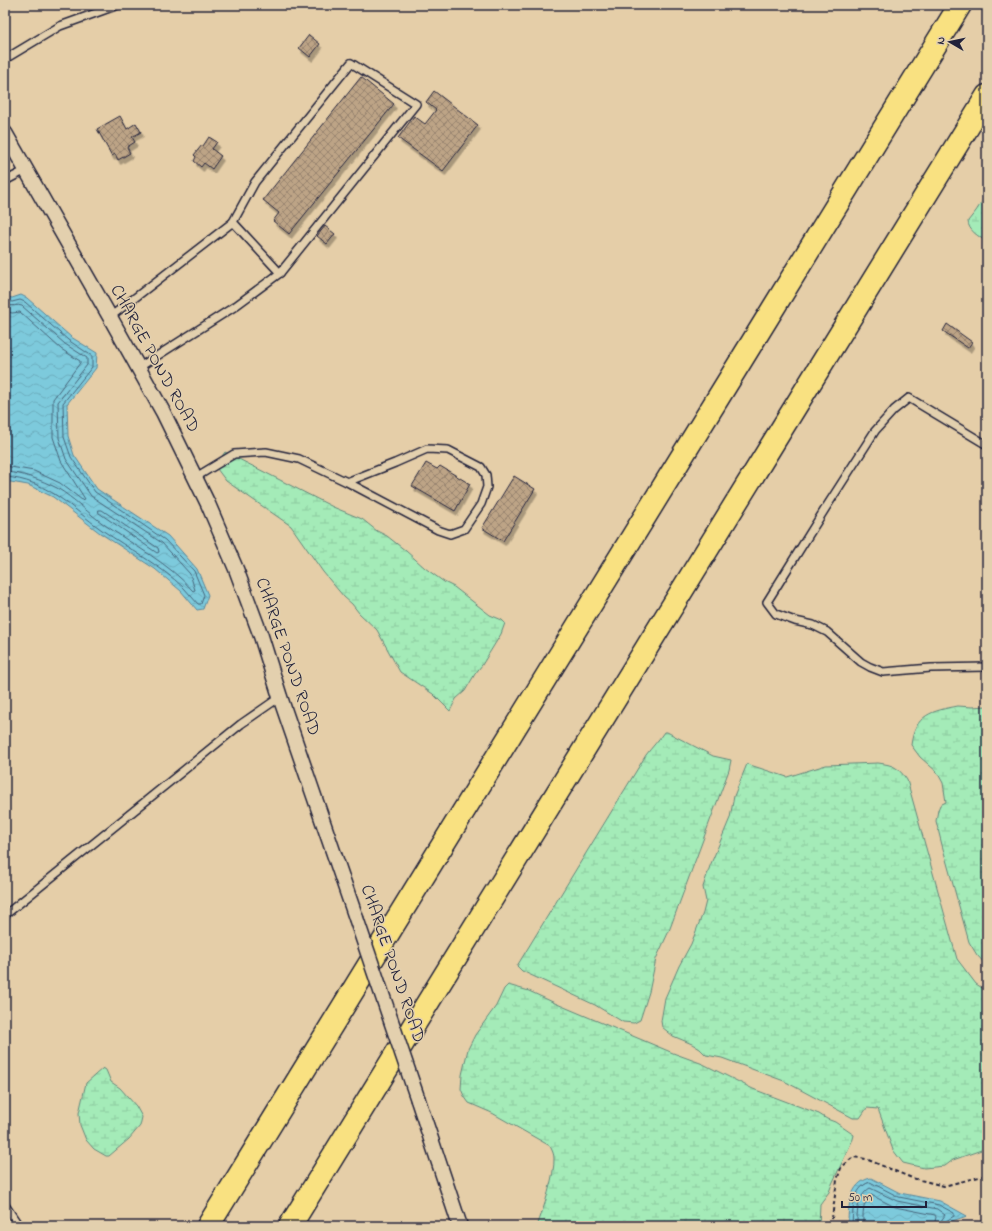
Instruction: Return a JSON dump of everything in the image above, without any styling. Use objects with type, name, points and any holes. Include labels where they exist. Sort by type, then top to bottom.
[{"type":"highway","points":[[208,1226],[960,5]]},
{"type":"highway","points":[[290,1226],[987,96]]},
{"type":"street","name":"CHARGE POND ROAD","points":[[5,133],[138,368],[196,477],[221,533],[251,609],[460,1226]]},
{"type":"lane","points":[[5,59],[60,26],[118,5]]},
{"type":"lane","points":[[110,317],[233,222],[255,182],[351,63],[416,104],[280,273],[234,307],[138,368]]},
{"type":"lane","points":[[5,182],[26,170]]},
{"type":"lane","points":[[233,222],[280,273]]},
{"type":"lane","points":[[987,445],[909,398],[894,410],[875,431],[767,602],[776,614],[827,632],[861,662],[883,672],[931,668],[987,667]]},
{"type":"lane","points":[[196,477],[234,454],[266,452],[299,459],[347,482],[438,530],[450,534],[464,529],[481,504],[487,487],[486,476],[481,467],[448,450],[427,449],[347,482]]},
{"type":"lane","points":[[5,915],[241,724],[280,697]]},
{"type":"lane","points":[[5,1205],[20,1226]]},
{"type":"path","points":[[831,1226],[837,1180],[841,1168],[853,1157],[866,1159],[912,1178],[944,1186],[987,1175]]},
{"type":"green space","points":[[987,194],[987,242],[972,231],[968,221]]},
{"type":"green space","points":[[225,452],[333,507],[362,519],[377,531],[387,536],[444,582],[454,587],[490,615],[502,620],[505,623],[501,634],[482,665],[465,691],[456,699],[450,711],[433,694],[400,672],[377,630],[344,597],[323,572],[291,526],[226,481],[217,469],[217,463]]},
{"type":"green space","points":[[958,706],[987,706],[987,966],[977,955],[969,942],[936,821],[940,805],[946,802],[943,783],[937,772],[920,757],[911,745],[916,727],[921,720],[933,712]]},
{"type":"green space","points":[[664,732],[667,732],[713,756],[731,760],[729,770],[669,931],[656,959],[649,992],[640,1020],[634,1023],[623,1022],[595,1005],[522,971],[517,966],[646,755]]},
{"type":"green space","points":[[878,763],[895,767],[907,780],[957,959],[976,984],[987,991],[987,1148],[953,1160],[945,1166],[924,1168],[903,1163],[893,1150],[878,1109],[867,1108],[860,1118],[853,1118],[784,1081],[722,1058],[706,1055],[692,1044],[673,1036],[662,1027],[661,1021],[665,998],[679,966],[691,944],[703,913],[706,901],[703,887],[730,818],[734,796],[747,764],[787,777],[826,765]]},
{"type":"green space","points":[[508,985],[529,991],[673,1053],[703,1064],[753,1089],[819,1114],[835,1122],[854,1135],[829,1192],[820,1204],[819,1226],[537,1226],[553,1173],[554,1156],[550,1146],[492,1113],[469,1103],[461,1089],[462,1075],[468,1049],[475,1035],[496,1006],[504,989]]},
{"type":"green space","points":[[103,1068],[106,1070],[111,1082],[120,1088],[136,1106],[142,1117],[140,1126],[129,1139],[109,1156],[106,1156],[94,1149],[86,1140],[80,1125],[79,1113],[86,1083]]},
{"type":"water","points":[[21,295],[27,298],[71,337],[97,353],[96,368],[67,404],[68,436],[74,455],[97,489],[168,536],[197,569],[208,595],[203,609],[197,610],[181,591],[155,569],[100,533],[53,497],[28,485],[5,481],[5,296],[12,298]]},
{"type":"water","points":[[871,1178],[900,1193],[940,1201],[967,1216],[952,1221],[947,1226],[848,1226],[849,1204],[854,1190],[864,1180]]},
{"type":"building","points":[[309,35],[320,44],[310,57],[299,48]]},
{"type":"building","points":[[361,77],[394,104],[289,234],[273,221],[279,213],[263,200]]},
{"type":"building","points":[[434,91],[478,125],[443,171],[398,138],[414,116],[425,124],[436,110],[426,102]]},
{"type":"building","points":[[120,116],[127,129],[136,123],[141,132],[132,137],[135,142],[127,147],[130,153],[118,160],[115,154],[112,156],[97,129]]},
{"type":"building","points":[[209,137],[217,142],[212,149],[221,156],[212,169],[204,163],[201,167],[194,161],[196,157],[194,155]]},
{"type":"building","points":[[325,226],[335,234],[327,244],[317,236]]},
{"type":"building","points":[[947,324],[972,342],[968,348],[943,331]]},
{"type":"building","points":[[426,463],[437,469],[440,466],[470,484],[455,511],[412,486]]},
{"type":"building","points":[[514,476],[535,489],[503,541],[482,528]]}]
